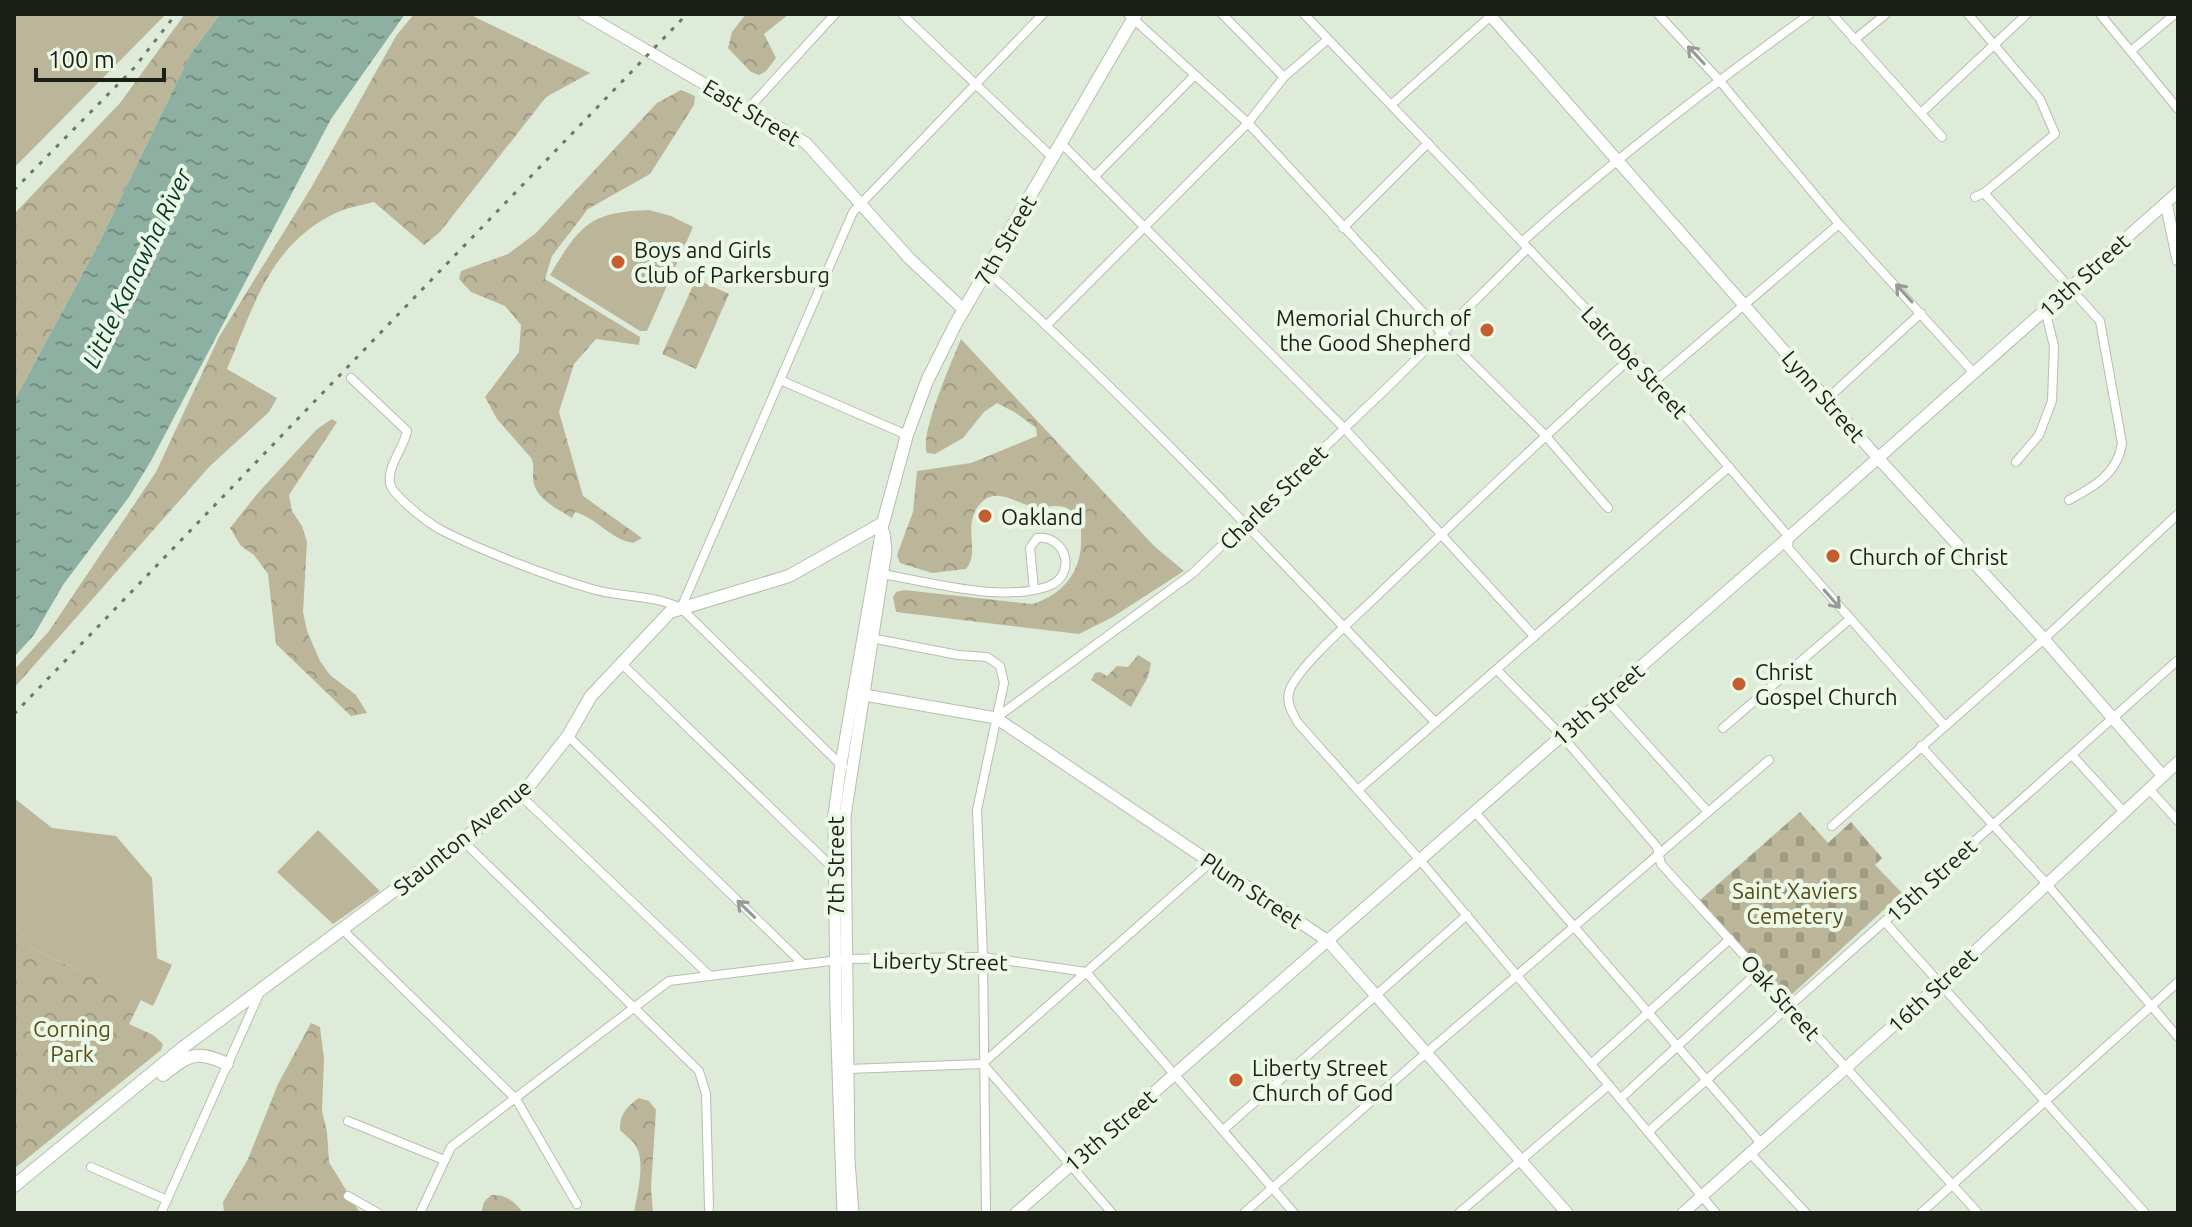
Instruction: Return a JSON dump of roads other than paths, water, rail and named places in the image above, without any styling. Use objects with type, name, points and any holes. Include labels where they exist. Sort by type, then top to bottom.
[{"type":"main road","name":"7th Street","points":[[883,523],[907,435],[927,381],[963,309],[988,272],[1132,16]]},
{"type":"main road","name":"Staunton Avenue","points":[[14,1186],[199,1036],[521,796],[568,736],[591,696],[670,612],[789,576],[883,523]]},
{"type":"main road","points":[[199,1036],[211,1056]]},
{"type":"main road","points":[[113,1106],[136,1096],[189,1056],[211,1056],[227,1064]]},
{"type":"street","name":"East Street","points":[[584,14],[806,143],[909,258],[963,309]]},
{"type":"street","points":[[749,108],[835,14]]},
{"type":"street","points":[[902,14],[1052,157]]},
{"type":"street","points":[[681,608],[853,212],[1043,14]]},
{"type":"street","points":[[1222,14],[1284,77]]},
{"type":"street","name":"Latrobe Street","points":[[1304,14],[1655,381],[1789,537],[1788,548],[1945,726]]},
{"type":"street","points":[[1658,14],[1719,80],[1839,224],[1974,373]]},
{"type":"street","name":"Charles Street","points":[[996,718],[1193,573],[1345,429],[1525,245],[1618,159],[1810,14]]},
{"type":"street","points":[[1832,14],[1942,137]]},
{"type":"street","points":[[1854,40],[1886,14]]},
{"type":"street","points":[[1968,14],[2040,99],[2055,134],[1979,195],[2100,321],[2122,443],[2120,458],[2099,484],[2069,500]]},
{"type":"street","points":[[1922,112],[2027,14]]},
{"type":"street","points":[[2100,14],[2178,109]]},
{"type":"street","points":[[2131,51],[2175,14]]},
{"type":"street","points":[[1391,105],[1491,15]]},
{"type":"street","name":"Lynn Street","points":[[1491,15],[1878,458],[2044,639],[2163,776]]},
{"type":"street","points":[[1132,16],[1248,123],[1442,333],[1545,435],[1608,508]]},
{"type":"street","points":[[1047,325],[1248,123],[1284,77],[1327,40]]},
{"type":"street","points":[[1095,176],[1195,75]]},
{"type":"street","points":[[1060,142],[1345,429],[1534,636]]},
{"type":"street","points":[[1343,228],[1428,143]]},
{"type":"street","name":"13th Street","points":[[1016,1213],[1789,537],[2178,192]]},
{"type":"street","points":[[2166,203],[2178,260]]},
{"type":"street","points":[[1655,381],[1839,224]]},
{"type":"street","points":[[988,272],[1047,325],[1245,523],[1435,722]]},
{"type":"street","points":[[2016,462],[2039,435],[2052,401],[2054,346],[2045,310]]},
{"type":"street","points":[[1827,399],[1921,313]]},
{"type":"street","points":[[1632,357],[1545,435],[1344,628],[1302,672],[1289,691],[1288,706],[1298,723],[1467,915],[1716,1213]]},
{"type":"street","points":[[351,378],[407,431],[390,475],[394,494],[441,530],[594,590],[663,599],[681,608],[845,768]]},
{"type":"street","points":[[780,380],[907,435]]},
{"type":"street","points":[[1358,790],[1729,467]]},
{"type":"street","points":[[1832,826],[2044,639],[2178,514]]},
{"type":"street","name":"7th Street","points":[[858,694],[886,551],[883,523]]},
{"type":"street","name":"7th Street","points":[[853,1213],[848,1069],[834,869],[834,815],[858,694],[883,523]]},
{"type":"street","points":[[882,574],[984,591],[1023,593],[1053,585],[1065,572],[1067,558],[1064,552],[1052,539],[1045,537],[1037,538],[1030,548],[1034,590]]},
{"type":"street","points":[[1723,728],[1850,619]]},
{"type":"street","points":[[871,638],[958,655],[987,657],[1000,666],[1004,683],[977,810],[983,957],[986,1213]]},
{"type":"street","name":"15th Street","points":[[1648,1132],[2178,660]]},
{"type":"street","points":[[621,663],[834,869]]},
{"type":"street","name":"Oak Street","points":[[1497,670],[1562,736],[1657,847],[1661,864],[1978,1213]]},
{"type":"street","name":"Plum Street","points":[[858,694],[996,718],[1328,941],[1567,1213]]},
{"type":"street","points":[[1605,698],[1708,812]]},
{"type":"street","points":[[568,736],[802,963]]},
{"type":"street","points":[[1921,746],[2046,883],[2178,1037]]},
{"type":"street","points":[[2072,755],[2124,812]]},
{"type":"street","points":[[1244,1213],[1769,760]]},
{"type":"street","name":"16th Street","points":[[1683,1213],[1940,984],[2178,762]]},
{"type":"street","name":"7th Street","points":[[843,1213],[841,960],[845,768]]},
{"type":"street","points":[[2149,789],[2178,821]]},
{"type":"street","points":[[521,796],[710,976]]},
{"type":"street","points":[[1475,812],[1760,1142]]},
{"type":"street","points":[[463,841],[693,1064],[703,1079],[706,1094],[709,1208]]},
{"type":"street","points":[[848,1069],[982,1064],[1211,862]]},
{"type":"street","points":[[1223,1130],[1467,915]]},
{"type":"street","points":[[1885,922],[2145,1213]]},
{"type":"street","points":[[343,930],[516,1099],[577,1204]]},
{"type":"street","points":[[1591,1064],[1730,939]]},
{"type":"street","name":"Liberty Street","points":[[420,1213],[451,1147],[669,981],[841,960],[983,957],[1086,972]]},
{"type":"street","points":[[1086,972],[1294,1213]]},
{"type":"street","points":[[1620,1099],[1758,972]]},
{"type":"street","points":[[1921,1213],[2178,982]]},
{"type":"street","name":"Staunton Avenue","points":[[161,1213],[260,992]]},
{"type":"street","points":[[982,1064],[1112,1213]]},
{"type":"street","points":[[1459,1213],[1609,1085]]},
{"type":"street","points":[[348,1121],[444,1160]]},
{"type":"street","points":[[1749,1152],[1806,1213]]},
{"type":"street","points":[[91,1167],[167,1200]]},
{"type":"street","points":[[348,1196],[378,1213]]},
{"type":"water","name":"Little Kanawha River","points":[[220,14],[405,14],[331,119],[151,461],[129,497],[63,585],[34,635],[14,657],[14,401],[97,247],[190,55]]},
{"type":"railway","points":[[14,190],[134,68],[176,14]]},
{"type":"railway","points":[[14,714],[687,14]]},
{"type":"place","name":"Boys and Girls Club of Parkersburg","points":[[618,262]]},
{"type":"place","name":"Memorial Church of the Good Shepherd","points":[[1487,330]]},
{"type":"place","name":"Oakland","points":[[985,516]]},
{"type":"place","name":"Church of Christ","points":[[1833,556]]},
{"type":"place","name":"Christ Gospel Church","points":[[1739,684]]},
{"type":"place","name":"Liberty Street Church of God","points":[[1236,1080]]},
{"type":"park label","name":"Saint Xaviers Cemetery","points":[[1795,902]]},
{"type":"park label","name":"Corning Park","points":[[72,1040]]}]
